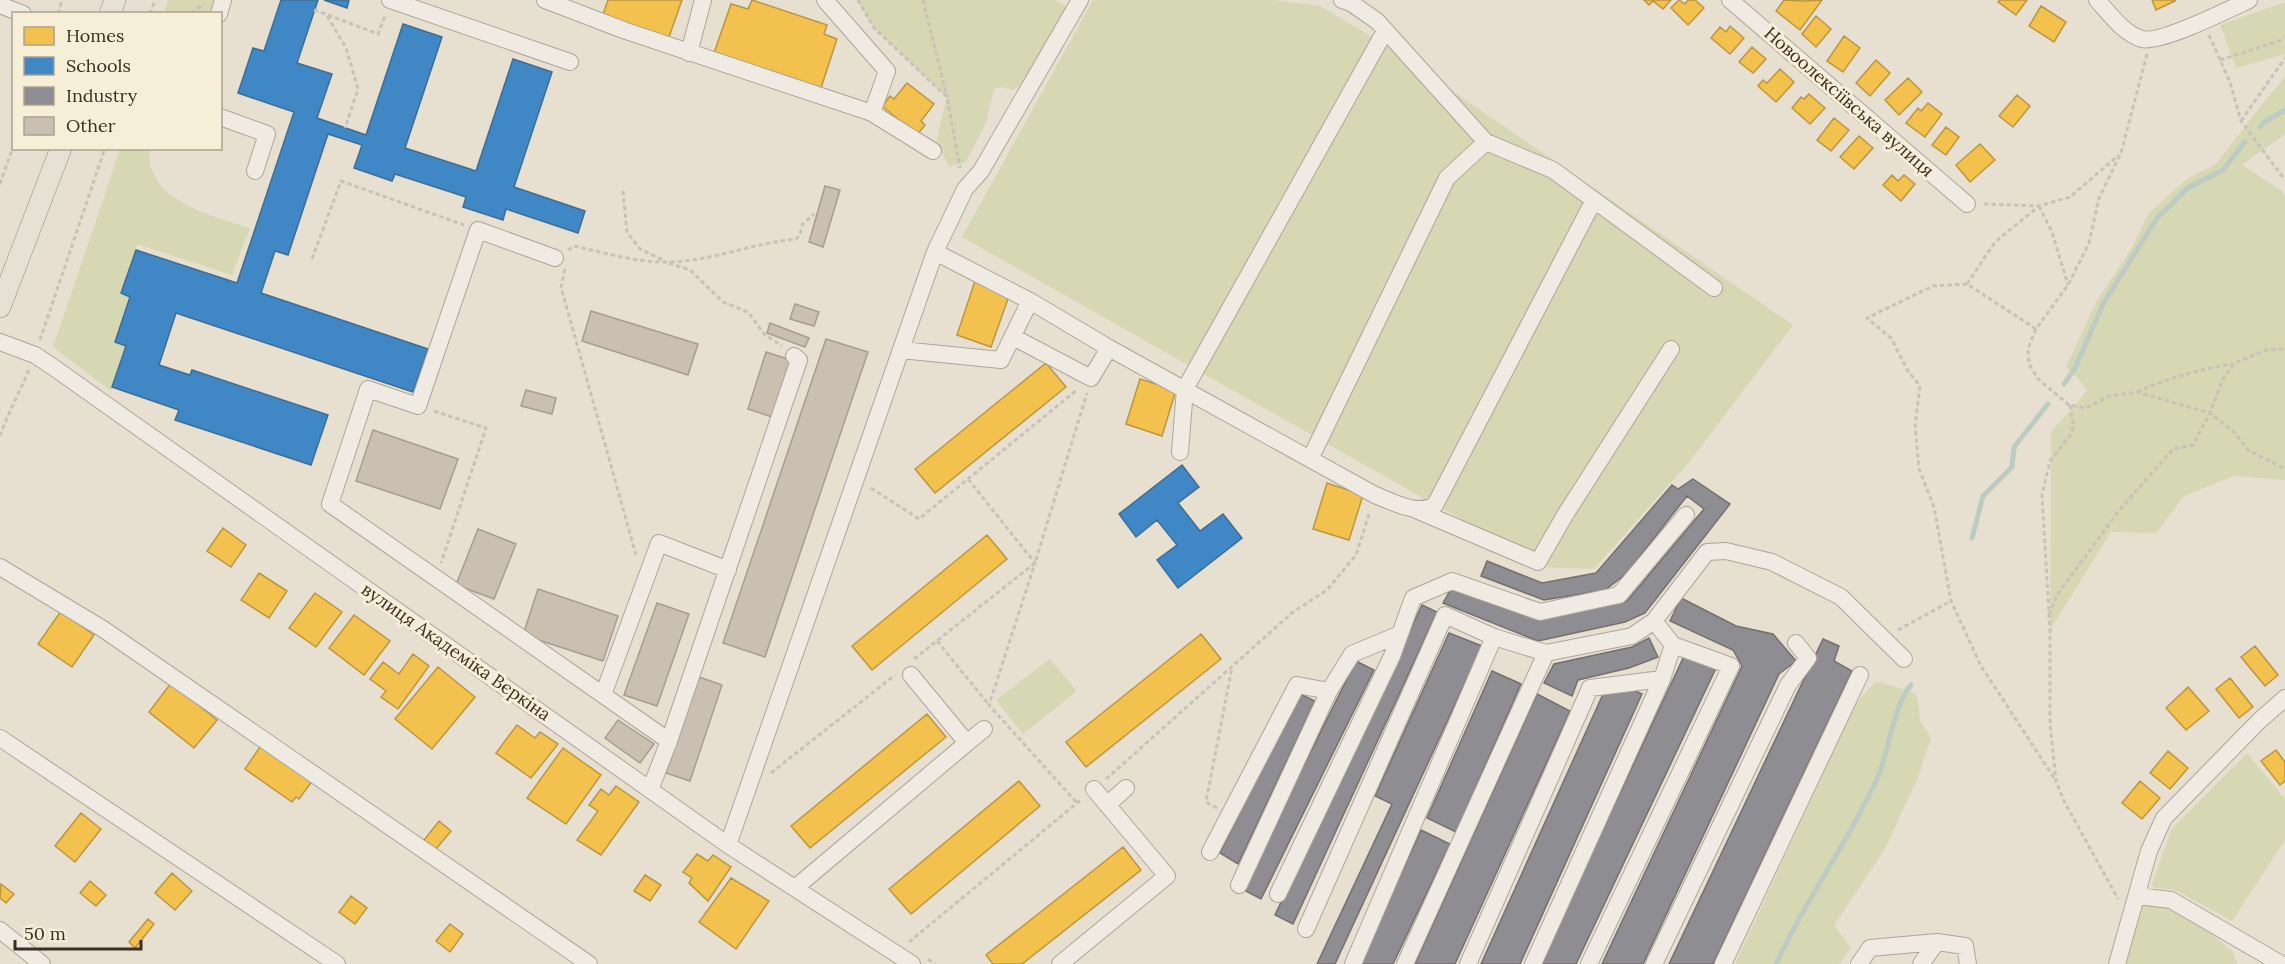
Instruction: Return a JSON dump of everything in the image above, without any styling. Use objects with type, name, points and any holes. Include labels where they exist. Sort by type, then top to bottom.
[{"type":"main road","points":[[0,307],[61,150]]},
{"type":"street","points":[[390,0],[570,62]]},
{"type":"street","points":[[545,0],[572,4],[626,31],[873,113],[933,151]]},
{"type":"street","points":[[684,51],[703,0]]},
{"type":"street","points":[[825,0],[887,71],[873,113]]},
{"type":"street","points":[[728,845],[935,252],[965,189],[981,171],[1080,0]]},
{"type":"street","points":[[1342,0],[1351,3],[1377,21],[1486,142],[1553,170],[1714,288]]},
{"type":"street","name":"Новоолексіївська вулиця","points":[[1730,0],[1967,204]]},
{"type":"street","points":[[2097,0],[2132,34],[2140,39],[2151,41],[2203,23],[2249,0]]},
{"type":"street","points":[[0,5],[18,12]]},
{"type":"street","points":[[1180,452],[1185,389],[1385,31]]},
{"type":"street","points":[[222,118],[267,134],[255,171]]},
{"type":"street","points":[[1310,459],[1447,178],[1486,142]]},
{"type":"street","points":[[1410,508],[1424,510],[1435,505],[1594,200]]},
{"type":"street","points":[[555,258],[478,230],[417,406],[368,389],[330,504],[669,741]]},
{"type":"street","points":[[935,252],[1030,302],[1375,495],[1538,562],[1671,349]]},
{"type":"street","points":[[901,350],[1001,360],[1030,302]]},
{"type":"street","points":[[1013,337],[1091,378],[1109,348]]},
{"type":"street","name":"вулиця Академіка Вєркіна","points":[[0,342],[35,356],[728,845],[912,964]]},
{"type":"street","points":[[650,790],[669,741],[799,360],[794,356]]},
{"type":"street","points":[[1278,894],[1392,656],[1413,598],[1452,581],[1540,612],[1619,595],[1686,515]]},
{"type":"street","points":[[603,695],[659,543],[728,570]]},
{"type":"street","points":[[1432,590],[1445,615],[1494,638],[1546,653],[1632,636],[1654,621],[1707,552],[1726,551],[1772,562],[1840,597],[1904,659]]},
{"type":"street","points":[[0,567],[103,629],[589,964]]},
{"type":"street","points":[[1306,929],[1445,615]]},
{"type":"street","points":[[1589,964],[1731,666],[1673,645],[1654,621]]},
{"type":"street","points":[[1239,885],[1329,691],[1352,654],[1400,634]]},
{"type":"street","points":[[1353,964],[1494,638]]},
{"type":"street","points":[[1654,964],[1788,685],[1808,658],[1796,643]]},
{"type":"street","points":[[1533,964],[1662,679],[1673,645]]},
{"type":"street","points":[[1405,964],[1546,653]]},
{"type":"street","points":[[907,669],[967,743]]},
{"type":"street","points":[[1723,964],[1860,675]]},
{"type":"street","points":[[1468,964],[1590,688],[1662,679]]},
{"type":"street","points":[[1210,852],[1297,685],[1329,691]]},
{"type":"street","points":[[2117,964],[2150,851],[2164,818],[2259,721],[2285,698]]},
{"type":"street","points":[[795,888],[984,729]]},
{"type":"street","points":[[0,738],[337,964]]},
{"type":"street","points":[[1107,805],[1126,788]]},
{"type":"street","points":[[1060,964],[1167,876],[1094,789]]},
{"type":"street","points":[[2138,896],[2171,900],[2281,964]]},
{"type":"street","points":[[0,930],[42,964]]},
{"type":"street","points":[[1921,964],[1937,942]]},
{"type":"street","points":[[1859,964],[1870,948],[1937,942],[1965,946],[1971,963]]},
{"type":"path","points":[[194,12],[208,0]]},
{"type":"path","points":[[314,10],[378,34],[390,0]]},
{"type":"path","points":[[858,0],[874,28],[947,97]]},
{"type":"path","points":[[923,0],[947,97],[965,189]]},
{"type":"path","points":[[326,14],[346,48],[358,89],[345,128]]},
{"type":"path","points":[[2203,23],[2230,82],[2241,121],[2285,180]]},
{"type":"path","points":[[2220,60],[2285,39]]},
{"type":"path","points":[[2151,41],[2121,153],[2099,198],[2089,243],[2068,285],[2036,329],[2028,349],[2029,364],[2038,379],[2070,405],[2086,408],[2109,396],[2137,392],[2164,380],[2205,368],[2235,363],[2266,350],[2285,349]]},
{"type":"path","points":[[2241,121],[2285,58]]},
{"type":"path","points":[[0,184],[12,149]]},
{"type":"path","points":[[0,436],[35,356],[104,150]]},
{"type":"path","points":[[1967,204],[2039,206],[2070,197],[2121,153]]},
{"type":"path","points":[[0,169],[5,168]]},
{"type":"path","points":[[312,259],[340,181],[478,230]]},
{"type":"path","points":[[623,191],[627,231],[640,249],[690,270],[723,302],[748,312],[764,334],[794,356]]},
{"type":"path","points":[[1967,284],[1995,242],[2039,206]]},
{"type":"path","points":[[2039,206],[2052,232],[2068,285]]},
{"type":"path","points":[[637,560],[561,287],[566,270],[555,258],[574,246],[619,256],[668,262],[713,256],[796,239],[800,235],[802,225],[814,214]]},
{"type":"path","points":[[2036,329],[1967,284],[1933,286],[1867,318],[1891,338],[1908,371],[1920,386],[1915,425],[1919,469],[1934,507],[1951,601],[1981,666],[2056,781],[2064,801],[2101,865],[2130,922]]},
{"type":"path","points":[[2049,616],[2057,595],[2121,508],[2173,449],[2193,445],[2210,413],[2223,380],[2235,363]]},
{"type":"path","points":[[865,485],[919,519],[1091,378]]},
{"type":"path","points":[[989,705],[1091,378]]},
{"type":"path","points":[[2137,392],[2210,413],[2234,432],[2248,450],[2285,469]]},
{"type":"path","points":[[2056,781],[2050,724],[2049,616],[2042,495],[2050,461],[2072,433],[2070,405]]},
{"type":"path","points":[[417,406],[486,428],[436,578]]},
{"type":"path","points":[[968,479],[1035,563]]},
{"type":"path","points":[[906,945],[1078,803],[1293,612],[1328,590],[1356,555],[1375,495]]},
{"type":"path","points":[[770,775],[907,669],[937,641],[1035,563]]},
{"type":"path","points":[[1883,639],[1951,601]]},
{"type":"path","points":[[937,641],[989,705],[1078,803]]},
{"type":"path","points":[[1206,802],[1232,666]]},
{"type":"green space","points":[[168,0],[220,0],[216,12],[165,12]]},
{"type":"green space","points":[[858,0],[1056,0],[1074,11],[1030,87],[1022,84],[1013,90],[1001,87],[994,89],[986,123],[965,163],[949,166],[936,142],[947,97],[874,28]]},
{"type":"green space","points":[[1093,0],[1273,0],[1320,6],[1381,42],[1793,325],[1690,461],[1594,569],[1538,567],[1499,541],[962,237]]},
{"type":"green space","points":[[2285,2],[2285,54],[2236,68],[2220,25]]},
{"type":"green space","points":[[2285,77],[2285,134],[2242,165],[2281,190],[2285,196],[2285,480],[2234,476],[2184,496],[2156,533],[2111,532],[2050,630],[2051,432],[2087,391],[2066,367],[2096,302],[2131,249],[2149,213],[2188,178],[2216,164]]},
{"type":"green space","points":[[120,150],[150,150],[151,167],[157,180],[166,191],[192,208],[250,228],[232,275],[137,244],[121,293],[130,297],[115,342],[126,346],[111,391],[53,347]]},
{"type":"green space","points":[[1050,659],[1077,691],[1023,734],[996,700]]},
{"type":"green space","points":[[1876,681],[1915,693],[1920,720],[1931,738],[1918,777],[1886,847],[1834,925],[1851,948],[1839,964],[1735,964],[1856,703]]},
{"type":"green space","points":[[2247,753],[2285,799],[2285,840],[2232,921],[2175,890],[2151,887],[2171,830]]},
{"type":"green space","points":[[2142,904],[2166,904],[2206,929],[2233,952],[2237,964],[2126,964]]},
{"type":"building: Homes","points":[[608,0],[682,0],[668,40],[602,17]]},
{"type":"building: Homes","points":[[752,0],[827,25],[824,34],[837,39],[820,91],[713,56],[731,4],[748,9]]},
{"type":"building: Homes","points":[[1644,0],[1671,0],[1663,9],[1653,1],[1649,5]]},
{"type":"building: Homes","points":[[1679,0],[1685,4],[1688,0],[1695,0],[1704,8],[1688,25],[1671,8]]},
{"type":"building: Homes","points":[[1784,0],[1822,0],[1800,30],[1776,11]]},
{"type":"building: Homes","points":[[2000,0],[2027,0],[2016,15],[1998,2]]},
{"type":"building: Homes","points":[[2152,0],[2175,0],[2175,1],[2156,10]]},
{"type":"building: Homes","points":[[2041,6],[2066,22],[2054,42],[2029,26]]},
{"type":"building: Homes","points":[[1816,16],[1831,29],[1816,47],[1802,34]]},
{"type":"building: Homes","points":[[1730,26],[1744,38],[1730,54],[1711,38],[1720,27],[1726,32]]},
{"type":"building: Homes","points":[[1844,36],[1860,48],[1843,72],[1827,61]]},
{"type":"building: Homes","points":[[1752,47],[1766,59],[1753,73],[1739,62]]},
{"type":"building: Homes","points":[[1876,60],[1890,73],[1870,96],[1856,83]]},
{"type":"building: Homes","points":[[1780,69],[1794,82],[1776,102],[1758,86],[1763,80],[1767,83]]},
{"type":"building: Homes","points":[[1908,78],[1922,92],[1899,115],[1885,100]]},
{"type":"building: Homes","points":[[907,83],[934,104],[921,121],[925,125],[917,135],[882,106],[890,96],[894,99]]},
{"type":"building: Homes","points":[[1809,94],[1825,108],[1810,124],[1792,108],[1801,97],[1804,99]]},
{"type":"building: Homes","points":[[2017,95],[2030,106],[2013,127],[1999,116]]},
{"type":"building: Homes","points":[[1928,103],[1942,114],[1925,137],[1906,123],[1918,108],[1921,111]]},
{"type":"building: Homes","points":[[1834,118],[1849,130],[1831,151],[1817,140]]},
{"type":"building: Homes","points":[[1946,127],[1959,137],[1946,155],[1932,145]]},
{"type":"building: Homes","points":[[1859,136],[1873,148],[1854,169],[1840,157]]},
{"type":"building: Homes","points":[[1980,144],[1995,160],[1970,182],[1956,165]]},
{"type":"building: Homes","points":[[1892,175],[1898,181],[1904,175],[1915,184],[1901,201],[1883,185]]},
{"type":"building: Homes","points":[[975,281],[1010,293],[991,347],[957,335]]},
{"type":"building: Homes","points":[[1046,363],[1066,387],[935,493],[915,469]]},
{"type":"building: Homes","points":[[1140,379],[1176,390],[1162,436],[1126,424]]},
{"type":"building: Homes","points":[[1327,483],[1363,495],[1349,540],[1313,529]]},
{"type":"building: Homes","points":[[223,528],[246,545],[231,567],[207,551]]},
{"type":"building: Homes","points":[[987,535],[1007,559],[872,670],[852,646]]},
{"type":"building: Homes","points":[[259,573],[287,591],[269,618],[241,600]]},
{"type":"building: Homes","points":[[315,593],[342,612],[316,647],[289,628]]},
{"type":"building: Homes","points":[[61,611],[94,635],[72,667],[38,644]]},
{"type":"building: Homes","points":[[354,615],[390,641],[364,675],[329,648]]},
{"type":"building: Homes","points":[[1201,634],[1221,659],[1086,767],[1066,742]]},
{"type":"building: Homes","points":[[2255,646],[2278,675],[2265,686],[2241,657]]},
{"type":"building: Homes","points":[[413,654],[429,666],[398,709],[381,697],[386,691],[370,679],[383,662],[399,674]]},
{"type":"building: Homes","points":[[438,667],[475,697],[432,749],[395,719]]},
{"type":"building: Homes","points":[[2230,678],[2253,707],[2239,718],[2216,689]]},
{"type":"building: Homes","points":[[171,683],[217,720],[194,748],[149,712]]},
{"type":"building: Homes","points":[[2188,687],[2209,711],[2186,730],[2166,708]]},
{"type":"building: Homes","points":[[927,714],[946,737],[810,848],[791,826]]},
{"type":"building: Homes","points":[[517,725],[535,738],[540,732],[558,744],[531,778],[496,753]]},
{"type":"building: Homes","points":[[262,744],[313,780],[299,799],[296,797],[292,802],[245,769]]},
{"type":"building: Homes","points":[[563,748],[601,775],[566,824],[527,798]]},
{"type":"building: Homes","points":[[2276,750],[2285,762],[2285,781],[2280,785],[2261,761]]},
{"type":"building: Homes","points":[[2168,751],[2188,768],[2170,789],[2150,773]]},
{"type":"building: Homes","points":[[1019,781],[1040,806],[911,914],[889,889]]},
{"type":"building: Homes","points":[[2140,781],[2160,798],[2142,819],[2122,803]]},
{"type":"building: Homes","points":[[616,786],[639,802],[601,855],[577,840],[598,811],[589,805],[601,789],[609,795]]},
{"type":"building: Homes","points":[[81,813],[101,829],[75,862],[55,846]]},
{"type":"building: Homes","points":[[439,821],[451,831],[436,849],[424,840]]},
{"type":"building: Homes","points":[[1123,847],[1141,870],[1022,964],[993,964],[986,955]]},
{"type":"building: Homes","points":[[697,854],[708,861],[713,855],[731,867],[708,901],[689,883],[692,878],[683,872]]},
{"type":"building: Homes","points":[[172,873],[192,891],[175,910],[155,893]]},
{"type":"building: Homes","points":[[645,875],[661,885],[650,901],[634,891]]},
{"type":"building: Homes","points":[[731,878],[769,901],[736,949],[699,922]]},
{"type":"building: Homes","points":[[90,881],[106,895],[96,906],[80,893]]},
{"type":"building: Homes","points":[[1,884],[14,894],[6,903],[0,898]]},
{"type":"building: Homes","points":[[351,896],[367,908],[355,924],[339,912]]},
{"type":"building: Homes","points":[[148,919],[154,924],[135,948],[129,942]]},
{"type":"building: Homes","points":[[450,924],[463,934],[450,952],[436,941]]},
{"type":"building: Schools","points":[[281,0],[318,0],[297,63],[332,74],[317,118],[366,135],[403,24],[442,37],[405,148],[476,171],[513,59],[552,72],[514,187],[585,211],[578,233],[506,209],[503,220],[463,207],[466,197],[395,174],[392,181],[354,168],[362,145],[328,134],[288,255],[275,251],[261,293],[428,349],[413,392],[176,313],[159,365],[190,375],[192,370],[328,415],[311,465],[175,420],[179,410],[112,387],[126,346],[115,342],[130,297],[121,293],[136,250],[237,283],[294,112],[238,93],[253,48],[264,51]]},
{"type":"building: Schools","points":[[324,0],[349,0],[347,8]]},
{"type":"building: Schools","points":[[1182,465],[1199,487],[1178,503],[1200,531],[1223,514],[1242,538],[1178,588],[1157,560],[1177,545],[1157,520],[1136,537],[1119,514]]},
{"type":"building: Industry","points":[[1693,479],[1730,504],[1645,613],[1625,622],[1538,641],[1443,603],[1452,587],[1540,619],[1627,601],[1704,509],[1687,496],[1626,574],[1605,590],[1544,600],[1481,576],[1487,561],[1542,583],[1596,573],[1672,485],[1678,489]]},
{"type":"building: Industry","points":[[1681,598],[1736,626],[1773,634],[1796,661],[1779,674],[1643,964],[1602,964],[1742,666],[1733,650],[1670,621]]},
{"type":"building: Industry","points":[[1422,605],[1437,612],[1293,924],[1275,915]]},
{"type":"building: Industry","points":[[1449,633],[1482,646],[1335,964],[1317,964],[1392,804],[1375,796]]},
{"type":"building: Industry","points":[[1649,638],[1658,657],[1629,668],[1578,680],[1572,696],[1544,683],[1554,664],[1632,647]]},
{"type":"building: Industry","points":[[1823,639],[1839,646],[1834,661],[1852,671],[1713,964],[1669,964]]},
{"type":"building: Industry","points":[[1685,654],[1716,668],[1576,964],[1540,964]]},
{"type":"building: Industry","points":[[1356,661],[1374,670],[1261,899],[1242,889]]},
{"type":"building: Industry","points":[[1492,671],[1521,684],[1456,832],[1427,818]]},
{"type":"building: Industry","points":[[1628,688],[1642,694],[1520,964],[1481,964],[1604,692]]},
{"type":"building: Industry","points":[[1298,693],[1315,701],[1238,864],[1220,853]]},
{"type":"building: Industry","points":[[1537,694],[1570,711],[1455,964],[1415,964]]},
{"type":"building: Industry","points":[[1421,830],[1450,844],[1393,964],[1360,964]]},
{"type":"building: Other","points":[[825,186],[840,190],[823,247],[809,242]]},
{"type":"building: Other","points":[[795,304],[819,312],[814,326],[790,319]]},
{"type":"building: Other","points":[[591,311],[698,344],[688,375],[582,341]]},
{"type":"building: Other","points":[[770,323],[809,338],[805,347],[767,333]]},
{"type":"building: Other","points":[[826,339],[868,352],[765,657],[723,643]]},
{"type":"building: Other","points":[[766,352],[794,361],[775,418],[748,409]]},
{"type":"building: Other","points":[[526,390],[556,398],[552,414],[521,406]]},
{"type":"building: Other","points":[[373,430],[458,459],[440,509],[356,481]]},
{"type":"building: Other","points":[[478,529],[516,544],[494,599],[456,585]]},
{"type":"building: Other","points":[[538,589],[618,616],[603,661],[523,635]]},
{"type":"building: Other","points":[[657,603],[689,614],[657,706],[624,695]]},
{"type":"building: Other","points":[[699,677],[722,685],[690,781],[666,773]]},
{"type":"building: Other","points":[[618,720],[654,744],[640,763],[605,738]]},
{"type":"waterway","points":[[2260,127],[2264,122],[2285,110]]},
{"type":"waterway","points":[[2064,384],[2075,368],[2103,304],[2157,218],[2189,187],[2223,170],[2245,142]]},
{"type":"waterway","points":[[1972,538],[1983,496],[2012,467],[2014,447],[2048,404]]},
{"type":"waterway","points":[[1776,964],[1787,940],[1866,803],[1881,768],[1895,717],[1911,685]]}]
